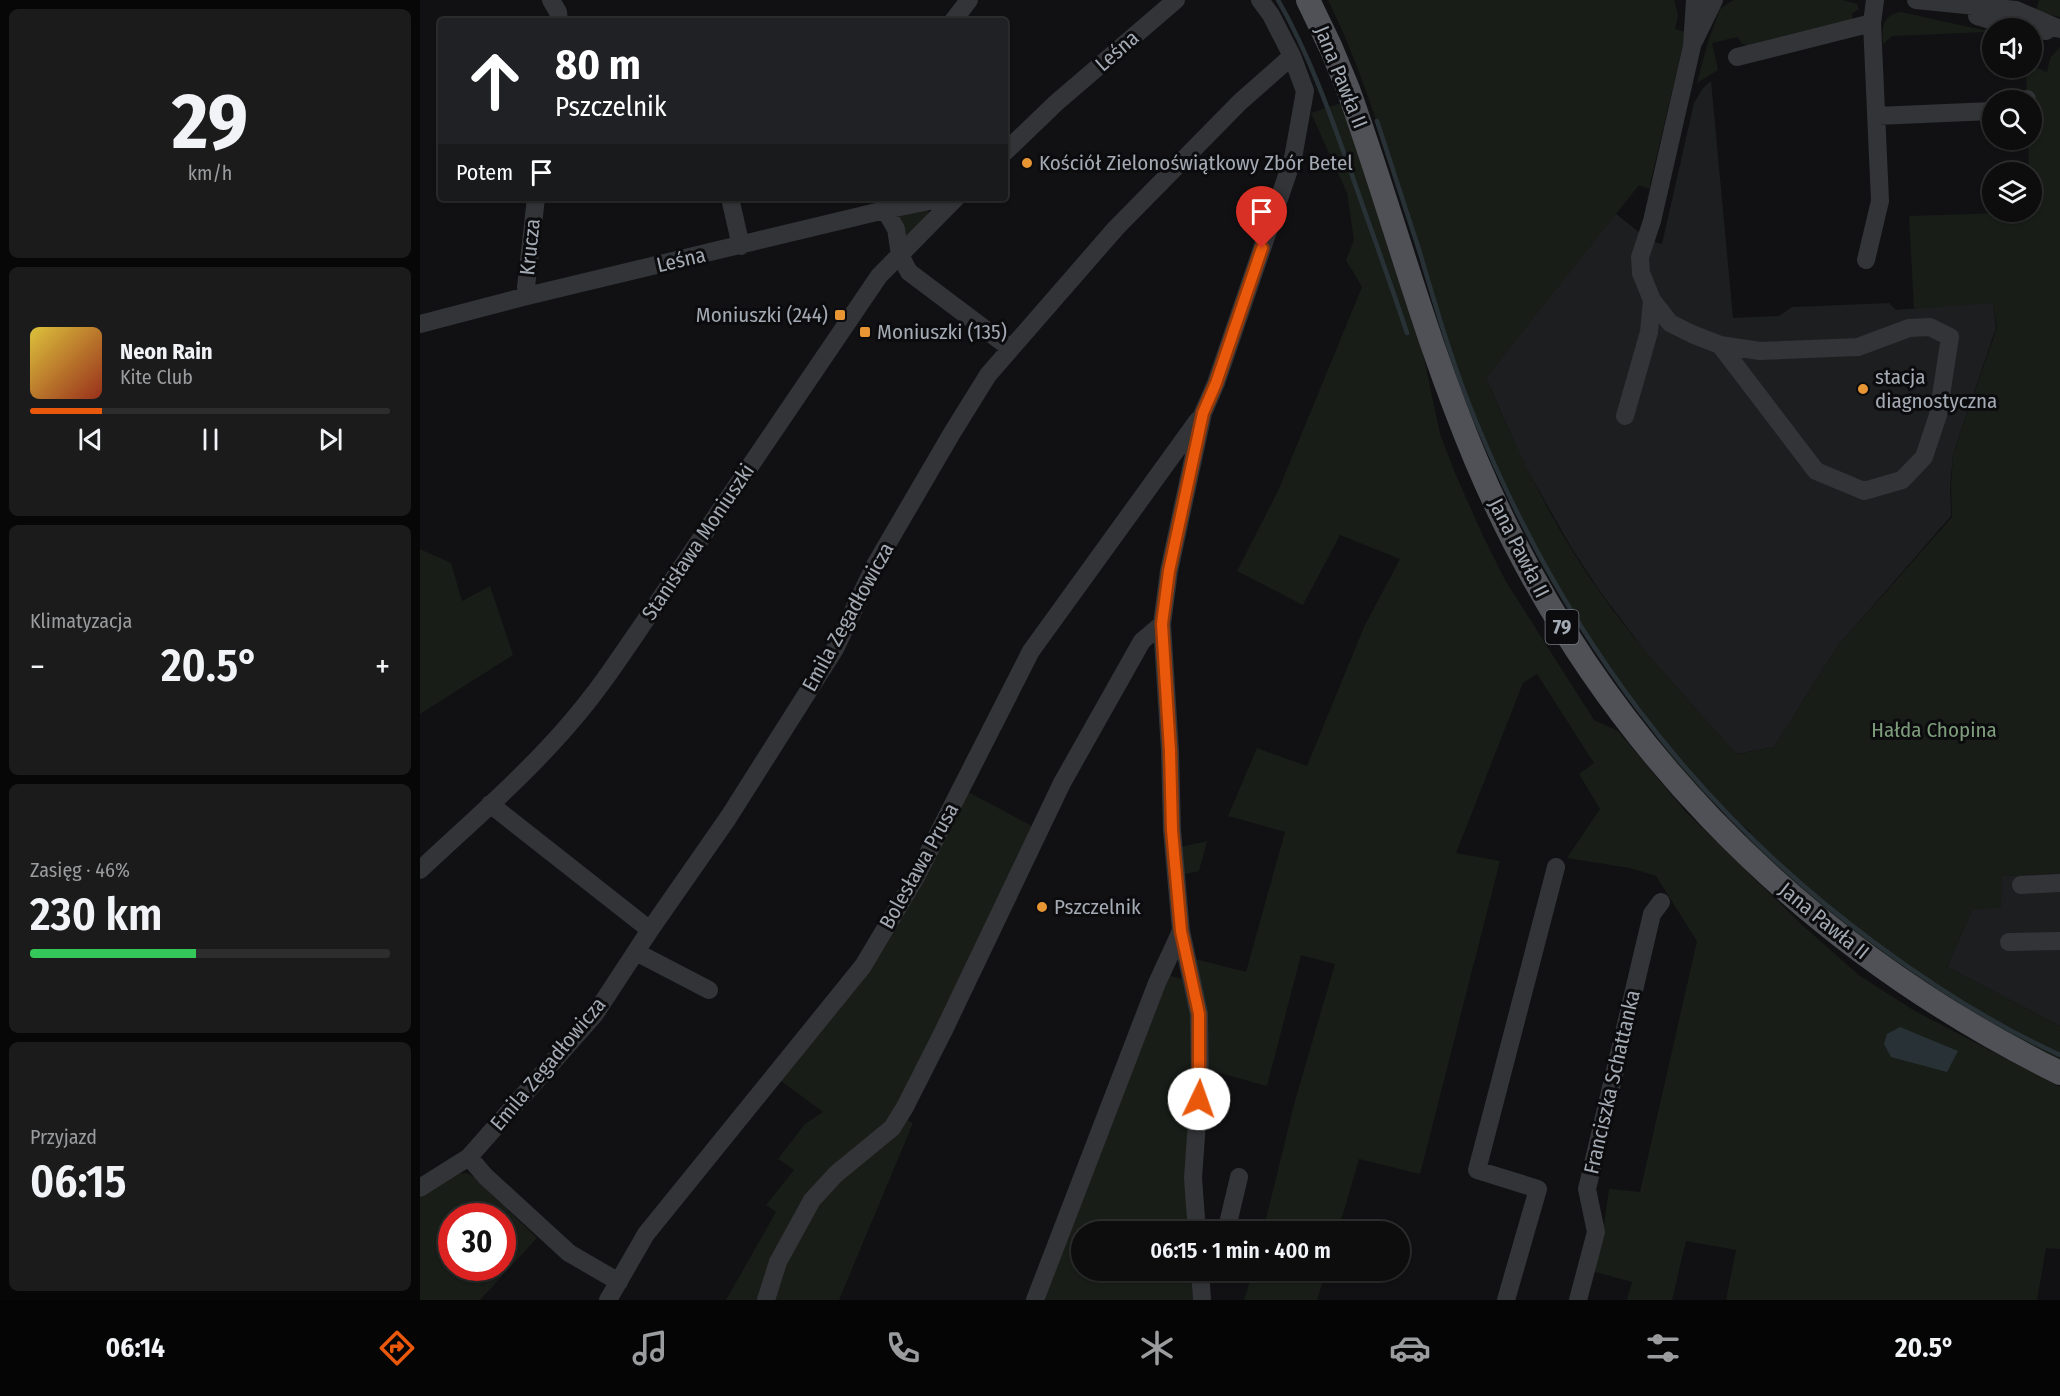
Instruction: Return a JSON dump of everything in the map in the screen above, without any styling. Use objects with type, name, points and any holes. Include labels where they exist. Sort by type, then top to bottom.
[{"type":"main road","name":"Jana Pawła II","points":[[1308,0],[1348,89],[1434,349],[1476,461],[1526,565],[1600,684],[1644,743],[1710,819],[1807,910],[1844,940],[1922,996],[2001,1043],[2060,1074]]},
{"type":"street","points":[[551,0],[559,18]]},
{"type":"street","points":[[955,18],[969,0]]},
{"type":"street","points":[[1196,1221],[1193,1178],[1200,1079],[1199,1014],[1181,931],[1172,830],[1170,751],[1162,624],[1169,571],[1203,413],[1216,383],[1293,158],[1305,91],[1292,57],[1271,15],[1260,0]]},
{"type":"street","points":[[1695,0],[1692,46],[1652,221],[1640,257],[1641,273],[1652,300],[1670,322],[1720,345],[1760,351],[1858,347],[1910,328],[1930,327],[1950,337],[1938,415],[1924,457],[1902,480],[1863,491],[1816,471],[1720,345]]},
{"type":"street","points":[[1692,46],[1714,0]]},
{"type":"street","points":[[1866,260],[1880,201],[1872,23],[1875,0]]},
{"type":"street","points":[[1916,0],[1941,4],[2017,5],[2060,31]]},
{"type":"street","name":"Leśna","points":[[1008,149],[1164,4]]},
{"type":"street","points":[[1941,4],[1987,18]]},
{"type":"street","points":[[2003,18],[2017,5]]},
{"type":"street","points":[[1737,57],[1872,23]]},
{"type":"street","points":[[2042,29],[2060,31]]},
{"type":"street","name":"Emila Zegadłowicza","points":[[420,1188],[469,1157],[581,1031],[728,818],[835,649],[876,566],[988,375],[1116,228],[1240,102],[1292,57]]},
{"type":"street","points":[[1876,116],[1982,111]]},
{"type":"street","name":"Krucza","points":[[527,296],[526,287],[536,201]]},
{"type":"street","points":[[731,201],[739,240]]},
{"type":"street","name":"Leśna","points":[[420,324],[739,240],[929,201]]},
{"type":"street","name":"Stanisława Moniuszki","points":[[420,870],[550,746],[573,720],[609,673],[879,276],[953,201]]},
{"type":"street","points":[[885,210],[896,229],[900,255],[909,272],[1010,348]]},
{"type":"street","points":[[1625,416],[1650,332],[1652,300]]},
{"type":"street","name":"Bolesława Prusa","points":[[608,1300],[646,1234],[863,966],[916,877],[1032,651],[1203,413]]},
{"type":"street","points":[[766,1300],[777,1262],[812,1200],[836,1174],[892,1128],[905,1107],[1062,783],[1142,641],[1162,624]]},
{"type":"street","points":[[490,804],[650,930]]},
{"type":"street","points":[[1506,1300],[1538,1189],[1477,1170],[1556,867]]},
{"type":"street","points":[[2021,885],[2060,883]]},
{"type":"street","name":"Franciszka Schattanka","points":[[1578,1300],[1596,1232],[1587,1189],[1652,914],[1661,902]]},
{"type":"street","points":[[1035,1300],[1156,983],[1181,931]]},
{"type":"street","points":[[2009,942],[2060,941]]},
{"type":"street","points":[[636,952],[709,990]]},
{"type":"street","points":[[469,1157],[485,1176],[569,1253],[619,1282]]},
{"type":"street","points":[[1229,1221],[1239,1177]]},
{"type":"street","points":[[1201,1281],[1202,1300]]},
{"type":"shaded area","points":[[1711,81],[1733,318],[1779,316],[1792,307],[1889,303],[1896,310],[1993,302],[1996,328],[1953,454],[1950,487],[1951,516],[1837,647],[1774,747],[1736,754],[1648,655],[1599,590],[1571,547],[1524,464],[1486,378],[1615,213],[1650,241],[1662,244],[1694,103],[1703,88]]},
{"type":"shaded area","points":[[2060,873],[2060,1026],[1947,967],[1972,910],[2001,876]]},
{"type":"shaded area","points":[[1900,1027],[1958,1051],[1947,1072],[1891,1057],[1884,1044],[1887,1034]]},
{"type":"green space","name":"Hałda Chopina","points":[[1328,0],[1674,0],[1678,15],[1675,29],[1686,32],[1649,189],[1639,185],[1486,378],[1537,488],[1582,566],[1648,654],[1737,754],[1774,747],[1837,647],[1952,517],[1953,454],[1997,328],[1993,303],[1914,309],[1909,216],[1982,214],[1982,222],[2042,222],[2042,162],[2029,162],[2028,150],[2042,150],[2042,90],[2027,90],[2026,78],[2042,78],[2042,70],[2047,72],[2050,58],[2060,47],[2060,873],[2002,876],[2001,908],[1972,910],[1947,967],[2060,1026],[2060,1062],[1991,1025],[1852,933],[1743,838],[1751,832],[1703,793],[1688,777],[1614,678],[1555,585],[1505,486],[1483,435],[1445,332],[1366,92]]},
{"type":"green space","points":[[1733,0],[1843,0],[1857,4],[1859,9],[1852,14],[1853,19],[1751,46],[1742,44],[1738,37],[1712,43],[1718,70],[1697,83],[1720,9]]},
{"type":"green space","points":[[2039,0],[2060,0],[2060,17],[2036,11]]},
{"type":"green space","points":[[1901,12],[1982,30],[1982,32],[1892,36],[1883,44],[1884,23]]},
{"type":"green space","points":[[1341,103],[1421,344],[1440,434],[1455,473],[1505,580],[1594,720],[1618,731],[1686,812],[1801,924],[1860,976],[1915,1011],[2060,1087],[2060,1249],[2046,1248],[2037,1300],[1726,1300],[1736,1250],[1686,1241],[1672,1300],[1627,1300],[1632,1282],[1592,1271],[1603,1232],[1609,1189],[1640,1192],[1697,941],[1656,876],[1630,868],[1567,858],[1600,809],[1579,774],[1594,763],[1537,674],[1523,683],[1456,853],[1500,861],[1420,1174],[1359,1159],[1341,1221],[1265,1221],[1295,1101],[1335,964],[1301,955],[1267,1086],[1209,1070],[1207,1014],[1195,959],[1246,972],[1285,832],[1228,816],[1257,748],[1307,766],[1364,627],[1400,559],[1340,535],[1303,605],[1237,571],[1278,491],[1362,287],[1346,260],[1354,240],[1347,193],[1311,113]]},
{"type":"green space","points":[[928,210],[929,213],[908,236],[904,235],[896,217],[900,214]]},
{"type":"green space","points":[[420,549],[451,563],[462,601],[490,586],[513,655],[420,714]]},
{"type":"green space","points":[[968,792],[1034,827],[907,1120],[913,1123],[839,1300],[726,1300],[776,1212],[766,1205],[794,1170],[778,1159],[805,1124],[823,1112],[777,1078],[840,1008],[886,945]]},
{"type":"green space","points":[[1207,841],[1199,871],[1182,875],[1181,847]]},
{"type":"green space","points":[[1170,976],[1182,979],[1193,1020],[1189,1221],[1072,1221],[1162,985]]},
{"type":"green space","points":[[467,1173],[501,1203],[438,1203],[438,1281],[497,1281],[480,1300],[420,1300],[420,1198],[459,1174]]},
{"type":"green space","points":[[516,1218],[537,1238],[516,1261]]},
{"type":"green space","points":[[1071,1224],[1071,1281],[1192,1281],[1193,1300],[1042,1300]]},
{"type":"green space","points":[[1250,1281],[1323,1281],[1317,1300],[1244,1300]]},
{"type":"waterway","points":[[1278,0],[1291,23],[1323,95],[1407,333]]},
{"type":"waterway","points":[[1377,121],[1446,340],[1477,424],[1512,501],[1550,575],[1593,645],[1640,712],[1692,775],[1748,834],[1809,891],[1919,974],[1988,1018],[2060,1055]]},
{"type":"place","name":"Kościół Zielonoświątkowy Zbór Betel","points":[[1027,163]]},
{"type":"place","name":"Moniuszki (244)","points":[[840,315]]},
{"type":"place","name":"Moniuszki (135)","points":[[865,332]]},
{"type":"place","name":"stacja diagnostyczna","points":[[1863,389]]},
{"type":"place","name":"Pszczelnik","points":[[1042,907]]},
{"type":"route","points":[[1199,1099],[1199,1014],[1181,931],[1172,830],[1170,751],[1162,624],[1169,571],[1203,413],[1216,383],[1262,248]]}]
